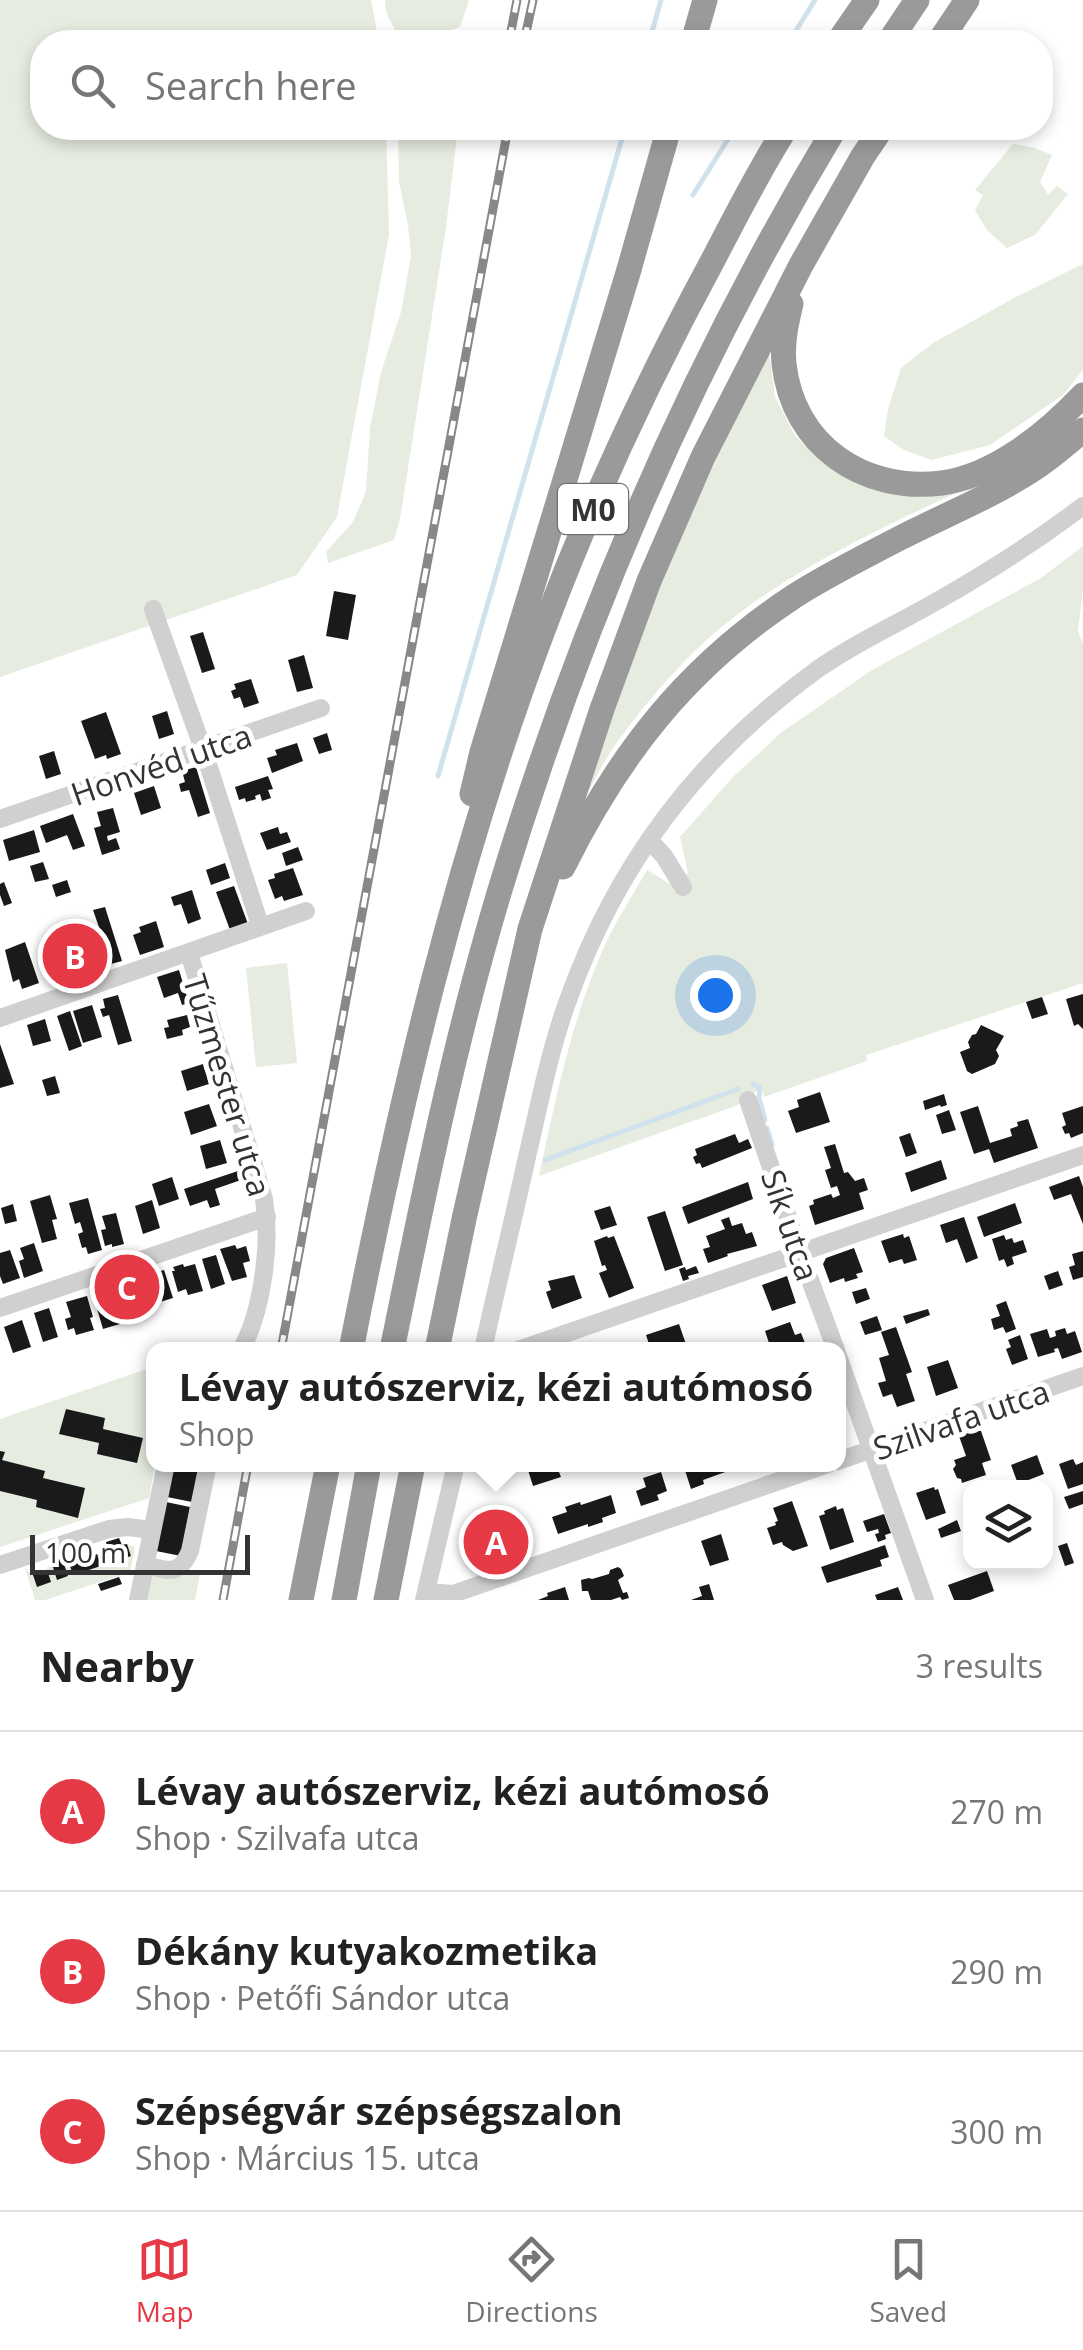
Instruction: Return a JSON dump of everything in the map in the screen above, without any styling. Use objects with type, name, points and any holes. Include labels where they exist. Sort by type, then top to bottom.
[{"type":"highway","points":[[695,30],[704,0]]},
{"type":"highway","points":[[846,30],[867,0]]},
{"type":"highway","points":[[897,30],[916,0]]},
{"type":"highway","points":[[947,30],[967,0]]},
{"type":"highway","points":[[454,905],[464,831],[482,752],[666,140]]},
{"type":"highway","name":"M0","points":[[352,1342],[426,1009],[454,905],[522,689],[598,497],[680,321],[779,140]]},
{"type":"highway","name":"M0","points":[[394,1342],[438,1138],[498,896],[540,765],[648,483],[714,342],[827,140]]},
{"type":"highway","points":[[439,1342],[530,929],[602,708],[649,581],[704,457],[802,265],[874,140]]},
{"type":"highway","points":[[802,265],[784,333],[789,392],[805,426],[826,450],[848,466],[881,479],[918,484],[972,474],[1004,459],[1037,436],[1083,395]]},
{"type":"highway","points":[[510,1008],[559,876],[590,815],[649,725],[674,698],[760,620],[820,581],[1035,468],[1083,430]]},
{"type":"highway","points":[[301,1600],[326,1472]]},
{"type":"highway","points":[[344,1600],[368,1472]]},
{"type":"highway","points":[[386,1600],[412,1472]]},
{"type":"street","points":[[485,1342],[560,1025],[596,932],[669,810],[718,754],[797,684],[858,644],[998,567],[1083,506]]},
{"type":"street","points":[[154,609],[260,925]]},
{"type":"street","name":"Honvéd utca","points":[[0,819],[321,708]]},
{"type":"street","points":[[649,840],[683,887]]},
{"type":"street","points":[[0,1018],[306,911]]},
{"type":"street","name":"Tűzmester utca","points":[[189,953],[267,1217],[257,1308],[244,1342]]},
{"type":"street","name":"Sík utca","points":[[748,1100],[833,1342]]},
{"type":"street","points":[[541,1342],[1083,1155]]},
{"type":"street","points":[[0,1308],[267,1217]]},
{"type":"street","name":"Sík utca","points":[[846,1376],[925,1600]]},
{"type":"street","name":"Szilvafa utca","points":[[846,1458],[1083,1376]]},
{"type":"street","points":[[138,1600],[164,1472]]},
{"type":"street","points":[[145,1565],[167,1571],[177,1570],[185,1562],[206,1472]]},
{"type":"street","points":[[454,1472],[425,1596],[453,1594],[805,1472]]},
{"type":"street","points":[[0,1565],[109,1529],[152,1530]]},
{"type":"shaded area","points":[[0,0],[371,0],[377,30],[30,30],[30,140],[386,140],[389,234],[337,517],[297,575],[0,677]]},
{"type":"shaded area","points":[[385,0],[469,0],[460,27],[452,30],[395,30]]},
{"type":"shaded area","points":[[398,140],[457,140],[446,227],[394,540],[328,563],[326,552],[353,522],[366,492],[370,428],[381,372],[401,312],[411,256],[399,181]]},
{"type":"shaded area","points":[[1013,144],[1052,155],[1040,182],[1048,195],[1057,186],[1068,194],[1035,235],[1007,248],[987,230],[975,210],[983,195],[975,190]]},
{"type":"shaded area","points":[[1083,264],[1083,370],[1063,395],[990,445],[931,460],[904,450],[884,436],[901,368],[933,343]]},
{"type":"shaded area","points":[[769,351],[775,397],[796,437],[825,463],[969,487],[810,567],[723,626],[677,669],[635,718],[581,805],[664,577]]},
{"type":"shaded area","points":[[1083,546],[1078,631],[1083,644],[1083,983],[866,1055],[867,1061],[764,1097],[762,1087],[738,1105],[539,1176],[583,1001],[610,935],[647,870],[670,884],[688,873],[680,837],[733,777],[782,732],[872,670],[1041,578]]},
{"type":"shaded area","points":[[287,963],[297,1063],[256,1067],[246,968]]},
{"type":"shaded area","points":[[146,1369],[146,1472],[154,1472],[149,1498],[0,1547],[0,1419]]},
{"type":"shaded area","points":[[127,1544],[135,1547],[130,1572],[35,1600],[25,1568],[37,1586],[51,1561],[58,1580],[68,1576],[62,1558],[73,1574],[100,1566],[100,1553],[105,1564],[131,1556]]},
{"type":"shaded area","points":[[200,1573],[195,1600],[144,1600],[148,1577]]},
{"type":"building","points":[[334,591],[356,595],[348,640],[326,636]]},
{"type":"building","points":[[203,632],[215,669],[202,673],[190,636]]},
{"type":"building","points":[[304,655],[313,688],[297,692],[288,660]]},
{"type":"building","points":[[251,679],[259,703],[244,708],[240,697],[234,699],[231,691],[236,689],[234,684]]},
{"type":"building","points":[[167,711],[174,734],[159,739],[152,716]]},
{"type":"building","points":[[106,712],[121,754],[95,759],[81,721]]},
{"type":"building","points":[[327,733],[332,750],[319,754],[313,738]]},
{"type":"building","points":[[297,743],[303,761],[272,773],[267,758],[277,755],[275,750]]},
{"type":"building","points":[[54,751],[61,774],[46,779],[39,756]]},
{"type":"building","points":[[196,767],[210,813],[198,817],[189,790],[181,792],[179,784],[185,782],[182,771]]},
{"type":"building","points":[[268,776],[273,789],[268,790],[271,798],[262,801],[260,794],[246,802],[245,798],[239,800],[235,787]]},
{"type":"building","points":[[154,786],[161,808],[141,815],[134,793]]},
{"type":"building","points":[[113,808],[120,832],[107,836],[108,841],[116,838],[120,849],[102,855],[94,828],[101,826],[97,812]]},
{"type":"building","points":[[73,814],[85,846],[73,850],[67,835],[46,843],[40,826]]},
{"type":"building","points":[[278,827],[280,834],[287,832],[291,842],[267,850],[260,833]]},
{"type":"building","points":[[34,830],[40,852],[9,861],[3,840]]},
{"type":"building","points":[[298,847],[303,860],[286,866],[282,853]]},
{"type":"building","points":[[43,862],[49,879],[35,882],[30,866]]},
{"type":"building","points":[[225,863],[230,878],[211,885],[206,870]]},
{"type":"building","points":[[293,868],[303,895],[284,901],[282,896],[275,899],[268,880]]},
{"type":"building","points":[[67,880],[71,892],[56,897],[52,885]]},
{"type":"building","points":[[4,882],[12,903],[4,906],[0,884]]},
{"type":"building","points":[[234,886],[248,924],[230,930],[216,892]]},
{"type":"building","points":[[192,890],[201,919],[188,924],[181,904],[174,906],[171,897]]},
{"type":"building","points":[[105,907],[122,961],[100,967],[93,947],[97,946],[94,936],[101,933],[93,910]]},
{"type":"building","points":[[156,921],[164,947],[140,955],[133,935],[141,932],[139,927]]},
{"type":"building","points":[[65,938],[75,970],[49,979],[39,946]]},
{"type":"building","points":[[25,942],[39,983],[22,989],[19,979],[13,982],[5,950]]},
{"type":"building","points":[[179,970],[189,1003],[182,1005],[178,993],[164,998],[157,977]]},
{"type":"building","points":[[1083,994],[1083,1029],[1078,1024],[1074,1026],[1066,999]]},
{"type":"building","points":[[118,995],[132,1041],[118,1045],[109,1015],[103,1017],[100,1009],[105,1008],[103,999]]},
{"type":"building","points":[[1042,997],[1048,1014],[1032,1019],[1026,1002]]},
{"type":"building","points":[[92,1005],[102,1037],[83,1043],[73,1011]]},
{"type":"building","points":[[70,1011],[82,1046],[69,1051],[57,1016]]},
{"type":"building","points":[[187,1015],[190,1027],[182,1030],[183,1035],[167,1039],[167,1020]]},
{"type":"building","points":[[45,1019],[51,1041],[33,1046],[27,1025]]},
{"type":"building","points":[[981,1025],[1004,1036],[996,1050],[999,1056],[995,1064],[972,1074],[960,1052],[970,1048],[968,1042]]},
{"type":"building","points":[[0,1044],[14,1084],[0,1088]]},
{"type":"building","points":[[203,1064],[209,1084],[187,1091],[181,1071]]},
{"type":"building","points":[[55,1076],[60,1093],[47,1096],[42,1080]]},
{"type":"building","points":[[820,1092],[830,1122],[796,1133],[788,1111],[799,1107],[797,1100]]},
{"type":"building","points":[[944,1094],[947,1105],[925,1110],[923,1101]]},
{"type":"building","points":[[209,1104],[217,1126],[191,1135],[184,1112]]},
{"type":"building","points":[[978,1106],[990,1143],[1012,1136],[1010,1129],[1028,1119],[1038,1148],[994,1163],[989,1149],[974,1154],[960,1112]]},
{"type":"building","points":[[1083,1106],[1083,1133],[1071,1138],[1062,1127],[1066,1125],[1062,1113]]},
{"type":"building","points":[[949,1110],[956,1130],[942,1134],[936,1115]]},
{"type":"building","points":[[910,1133],[917,1153],[906,1157],[899,1137]]},
{"type":"building","points":[[735,1134],[739,1143],[748,1139],[752,1148],[702,1168],[700,1163],[696,1164],[695,1149]]},
{"type":"building","points":[[220,1140],[227,1163],[206,1169],[200,1146]]},
{"type":"building","points":[[835,1144],[844,1173],[848,1172],[855,1181],[864,1178],[868,1190],[859,1193],[864,1209],[815,1225],[809,1206],[814,1204],[813,1200],[840,1195],[837,1186],[831,1188],[825,1170],[831,1168],[824,1147]]},
{"type":"building","points":[[941,1160],[947,1179],[911,1192],[905,1173]]},
{"type":"building","points":[[238,1171],[241,1180],[215,1189],[220,1205],[210,1208],[207,1200],[190,1206],[184,1189]]},
{"type":"building","points":[[1079,1176],[1083,1187],[1083,1224],[1071,1194],[1054,1200],[1049,1187]]},
{"type":"building","points":[[172,1177],[179,1199],[159,1206],[152,1184]]},
{"type":"building","points":[[748,1182],[753,1199],[688,1224],[682,1207]]},
{"type":"building","points":[[50,1195],[57,1219],[52,1220],[57,1239],[42,1243],[30,1201]]},
{"type":"building","points":[[88,1198],[102,1250],[88,1254],[78,1234],[83,1232],[80,1222],[75,1224],[69,1203]]},
{"type":"building","points":[[152,1200],[160,1228],[143,1234],[135,1206]]},
{"type":"building","points":[[1015,1203],[1022,1223],[984,1237],[977,1217]]},
{"type":"building","points":[[13,1204],[17,1221],[5,1224],[1,1208]]},
{"type":"building","points":[[610,1206],[617,1225],[601,1230],[594,1211]]},
{"type":"building","points":[[665,1211],[683,1265],[665,1271],[647,1217]]},
{"type":"building","points":[[116,1213],[124,1244],[105,1246],[102,1216]]},
{"type":"building","points":[[729,1217],[732,1226],[742,1223],[746,1234],[752,1232],[757,1246],[708,1263],[703,1249],[710,1247],[706,1236],[725,1229],[721,1220]]},
{"type":"building","points":[[964,1217],[978,1258],[966,1263],[957,1239],[946,1243],[940,1225]]},
{"type":"building","points":[[903,1234],[904,1238],[909,1236],[917,1260],[889,1263],[881,1241]]},
{"type":"building","points":[[1004,1235],[1014,1243],[1023,1240],[1027,1252],[1012,1257],[1014,1264],[1007,1267],[1004,1259],[999,1261],[992,1239]]},
{"type":"building","points":[[614,1236],[634,1288],[609,1298],[599,1273],[607,1270],[594,1241]]},
{"type":"building","points":[[34,1243],[43,1271],[24,1278],[20,1248]]},
{"type":"building","points":[[235,1245],[237,1249],[246,1246],[250,1261],[243,1263],[247,1277],[232,1281],[220,1249]]},
{"type":"building","points":[[854,1248],[863,1272],[856,1274],[858,1278],[830,1283],[823,1264],[826,1258]]},
{"type":"building","points":[[10,1250],[20,1278],[3,1284],[0,1253]]},
{"type":"building","points":[[1083,1251],[1083,1277],[1073,1280],[1069,1267],[1075,1265],[1072,1254]]},
{"type":"building","points":[[216,1255],[225,1284],[211,1289],[202,1259]]},
{"type":"building","points":[[183,1264],[195,1264],[203,1291],[188,1295],[186,1289],[178,1292],[172,1271]]},
{"type":"building","points":[[696,1266],[699,1273],[683,1281],[679,1269]]},
{"type":"building","points":[[164,1270],[173,1298],[160,1302],[156,1289],[149,1291],[145,1281],[152,1279],[151,1274]]},
{"type":"building","points":[[1058,1271],[1063,1285],[1049,1290],[1044,1276]]},
{"type":"building","points":[[574,1275],[582,1298],[552,1309],[546,1292],[551,1290],[548,1281]]},
{"type":"building","points":[[787,1276],[796,1303],[772,1311],[762,1285]]},
{"type":"building","points":[[140,1281],[147,1303],[129,1309],[125,1286]]},
{"type":"building","points":[[866,1288],[870,1299],[856,1304],[852,1292]]},
{"type":"building","points":[[114,1289],[123,1323],[103,1329],[93,1295]]},
{"type":"building","points":[[87,1296],[94,1330],[76,1335],[74,1328],[68,1330],[65,1319],[71,1317],[66,1302]]},
{"type":"building","points":[[1006,1301],[1016,1329],[1006,1333],[1003,1327],[994,1330],[991,1319],[1000,1316],[996,1305]]},
{"type":"building","points":[[49,1308],[58,1337],[43,1342],[34,1313]]},
{"type":"building","points":[[928,1309],[930,1315],[906,1324],[903,1316]]},
{"type":"building","points":[[877,1316],[882,1330],[865,1335],[860,1322]]},
{"type":"building","points":[[22,1320],[31,1347],[13,1353],[4,1327]]},
{"type":"building","points":[[790,1322],[795,1335],[801,1333],[805,1342],[769,1342],[765,1331]]},
{"type":"building","points":[[679,1324],[685,1342],[648,1342],[646,1335]]},
{"type":"building","points":[[896,1327],[912,1372],[906,1374],[915,1401],[897,1407],[892,1394],[883,1397],[878,1383],[886,1381],[879,1358],[889,1355],[881,1332]]},
{"type":"building","points":[[1065,1328],[1067,1334],[1075,1331],[1082,1352],[1062,1359],[1058,1348],[1038,1357],[1030,1334],[1047,1329],[1050,1338],[1056,1336],[1055,1331]]},
{"type":"building","points":[[1020,1335],[1028,1359],[1012,1365],[1006,1349],[1011,1347],[1008,1340]]},
{"type":"building","points":[[948,1360],[958,1388],[936,1396],[927,1367]]},
{"type":"building","points":[[66,1409],[105,1418],[103,1429],[143,1438],[137,1463],[97,1454],[99,1443],[59,1434]]},
{"type":"building","points":[[980,1428],[991,1460],[982,1463],[986,1475],[962,1483],[957,1478],[954,1460],[966,1456],[959,1436]]},
{"type":"building","points":[[0,1451],[5,1452],[2,1460],[45,1471],[43,1478],[85,1488],[78,1518],[36,1507],[37,1500],[0,1491]]},
{"type":"building","points":[[1037,1455],[1044,1474],[1017,1480],[1011,1465]]},
{"type":"building","points":[[1073,1459],[1076,1465],[1083,1462],[1083,1484],[1068,1489],[1059,1464]]},
{"type":"building","points":[[172,1472],[198,1472],[192,1502],[167,1497]]},
{"type":"building","points":[[529,1472],[559,1472],[561,1477],[533,1486]]},
{"type":"building","points":[[661,1472],[667,1491],[657,1495],[659,1500],[641,1506],[636,1491],[646,1487],[643,1478]]},
{"type":"building","points":[[686,1472],[725,1472],[703,1480],[704,1484],[691,1489]]},
{"type":"building","points":[[934,1487],[946,1513],[926,1520],[916,1493]]},
{"type":"building","points":[[1083,1491],[1083,1504],[1069,1509],[1064,1497]]},
{"type":"building","points":[[611,1495],[616,1513],[602,1518],[603,1522],[558,1534],[552,1517],[567,1512],[565,1507]]},
{"type":"building","points":[[792,1501],[808,1546],[793,1551],[782,1542],[773,1545],[767,1528],[778,1521],[773,1508]]},
{"type":"building","points":[[166,1502],[190,1507],[181,1556],[156,1551]]},
{"type":"building","points":[[836,1506],[837,1510],[843,1508],[854,1542],[830,1550],[819,1516]]},
{"type":"building","points":[[884,1514],[891,1533],[878,1542],[878,1529],[867,1532],[863,1521]]},
{"type":"building","points":[[957,1520],[961,1531],[941,1538],[938,1529]]},
{"type":"building","points":[[513,1521],[518,1535],[509,1539],[513,1552],[488,1561],[487,1557],[477,1560],[474,1549],[483,1546],[478,1534]]},
{"type":"building","points":[[721,1534],[729,1560],[710,1566],[701,1541]]},
{"type":"building","points":[[119,1538],[122,1545],[127,1544],[131,1556],[104,1565],[100,1553],[108,1550],[106,1542]]},
{"type":"building","points":[[1067,1543],[1074,1563],[1065,1566],[1058,1546]]},
{"type":"building","points":[[885,1545],[889,1557],[880,1560],[882,1566],[827,1583],[821,1567]]},
{"type":"building","points":[[97,1554],[101,1566],[73,1575],[69,1563]]},
{"type":"building","points":[[62,1558],[68,1576],[57,1580],[51,1561]]},
{"type":"building","points":[[618,1567],[624,1576],[618,1580],[629,1598],[591,1600],[588,1591],[582,1591],[581,1580],[609,1574]]},
{"type":"building","points":[[47,1570],[51,1582],[37,1587],[33,1575]]},
{"type":"building","points":[[987,1571],[994,1591],[970,1600],[954,1600],[948,1585]]},
{"type":"building","points":[[119,1577],[122,1584],[101,1591],[98,1584]]},
{"type":"building","points":[[709,1584],[714,1600],[691,1600],[702,1596],[699,1587]]},
{"type":"building","points":[[565,1587],[569,1600],[538,1600],[547,1593]]},
{"type":"building","points":[[898,1587],[903,1600],[877,1600],[875,1595]]},
{"type":"waterway","points":[[652,30],[661,0]]},
{"type":"waterway","points":[[796,30],[815,0]]},
{"type":"waterway","points":[[438,776],[622,140]]},
{"type":"waterway","points":[[693,195],[727,140]]},
{"type":"waterway","points":[[753,1084],[760,1088],[765,1120]]},
{"type":"waterway","points":[[545,1160],[738,1089]]},
{"type":"waterway","points":[[767,1128],[772,1145]]},
{"type":"railway","points":[[511,30],[517,0]]},
{"type":"railway","points":[[527,30],[533,0]]},
{"type":"railway","points":[[282,1342],[506,140]]},
{"type":"railway","points":[[223,1600],[247,1472]]},
{"type":"place","name":"Dékány kutyakozmetika","points":[[75,956]]},
{"type":"place","name":"Szépségvár szépségszalon","points":[[127,1287]]},
{"type":"place","name":"Lévay autószerviz, kézi autómosó","points":[[496,1542]]}]
